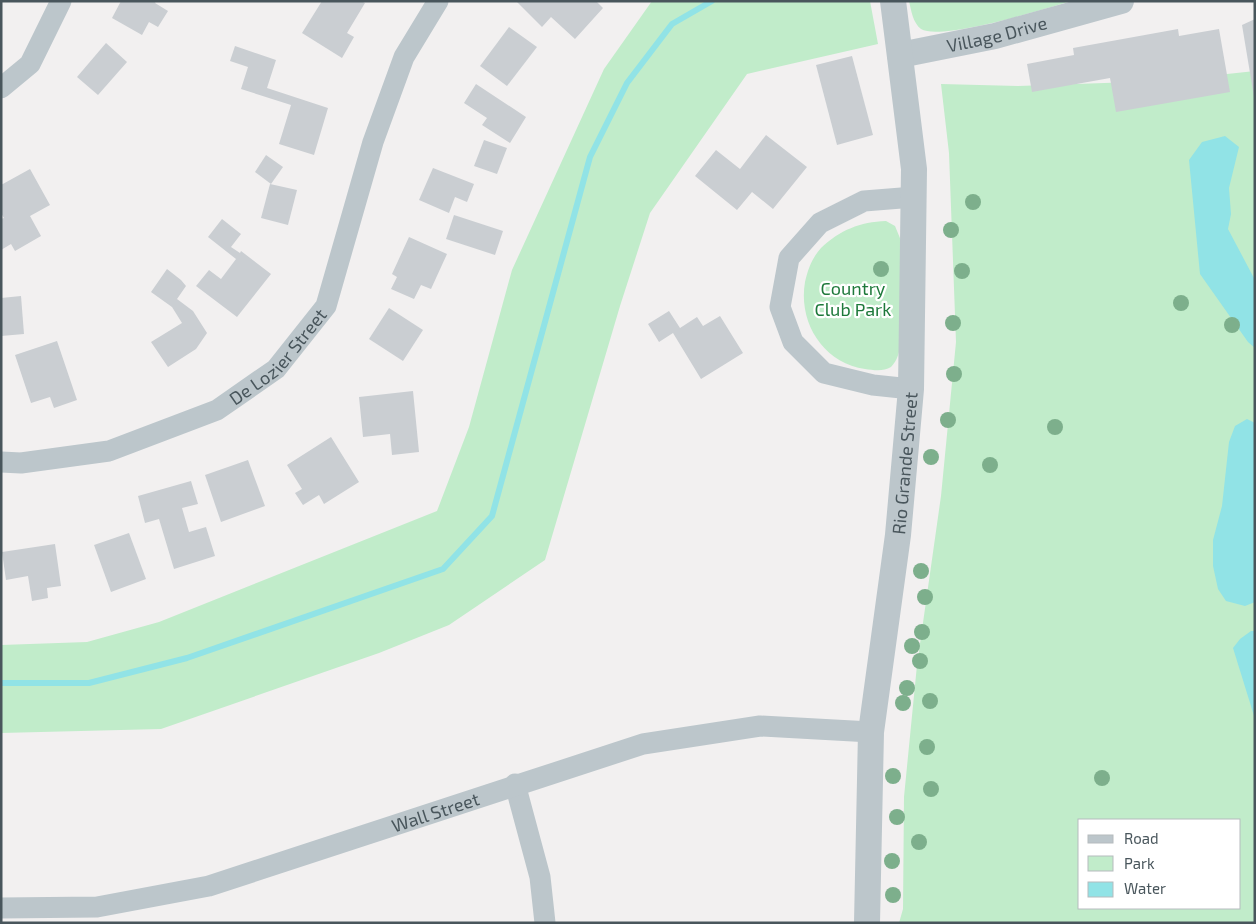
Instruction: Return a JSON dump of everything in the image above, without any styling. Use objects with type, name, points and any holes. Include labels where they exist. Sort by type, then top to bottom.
[{"type":"street","points":[[1,88],[30,64],[61,1]]},
{"type":"street","name":"De Lozier Street","points":[[1,462],[21,462],[109,451],[217,410],[276,369],[326,306],[373,142],[404,57],[438,1]]},
{"type":"street","name":"Rio Grande Street","points":[[867,923],[870,732],[898,534],[911,389],[914,169],[893,1]]},
{"type":"street","name":"Village Drive","points":[[900,55],[996,36],[1121,1]]},
{"type":"street","points":[[911,389],[873,385],[824,373],[793,342],[780,307],[789,258],[820,223],[864,201],[914,197]]},
{"type":"street","name":"Wall Street","points":[[1,908],[97,907],[209,886],[515,784],[642,744],[760,726],[870,732]]},
{"type":"street","points":[[515,784],[540,877],[545,923]]},
{"type":"green space","points":[[652,1],[870,1],[878,44],[747,74],[650,213],[620,306],[545,560],[449,625],[379,653],[161,729],[1,733],[1,645],[87,642],[159,622],[437,511],[469,427],[512,270],[604,69]]},
{"type":"green space","points":[[909,1],[1071,1],[970,28],[932,32],[921,29],[918,26]]},
{"type":"green space","points":[[1255,71],[1255,923],[899,923],[903,909],[904,797],[917,665],[941,496],[956,342],[949,153],[941,84],[1018,86],[1162,81]]},
{"type":"green space","name":"Country Club Park","points":[[886,221],[895,226],[902,243],[901,343],[897,359],[891,367],[885,370],[865,369],[850,365],[837,358],[817,338],[810,326],[806,312],[805,282],[815,256],[828,242],[843,232],[859,225]]},
{"type":"water","points":[[1225,136],[1239,147],[1229,188],[1231,214],[1228,229],[1255,280],[1255,348],[1248,342],[1200,274],[1189,160],[1202,142]]},
{"type":"water","points":[[1247,419],[1255,423],[1255,602],[1245,606],[1226,601],[1218,589],[1213,566],[1213,540],[1222,506],[1229,442],[1235,426]]},
{"type":"water","points":[[1251,631],[1255,631],[1255,719],[1233,648],[1240,639]]},
{"type":"building","points":[[121,1],[156,1],[155,3],[168,11],[158,27],[149,22],[142,35],[112,18]]},
{"type":"building","points":[[322,1],[361,1],[365,3],[347,33],[354,37],[342,58],[302,33]]},
{"type":"building","points":[[516,1],[596,1],[603,8],[575,39],[551,17],[542,27]]},
{"type":"building","points":[[1255,19],[1255,97],[1254,97],[1242,25]]},
{"type":"building","points":[[509,27],[537,47],[507,86],[480,66]]},
{"type":"building","points":[[1178,29],[1179,36],[1219,29],[1230,92],[1116,112],[1110,78],[1032,92],[1027,64],[1074,55],[1073,48]]},
{"type":"building","points":[[106,43],[127,62],[98,95],[77,77]]},
{"type":"building","points":[[235,46],[276,60],[267,88],[328,108],[314,155],[279,144],[291,105],[241,89],[248,67],[230,61]]},
{"type":"building","points":[[852,56],[873,135],[837,145],[816,65]]},
{"type":"building","points":[[476,84],[526,117],[510,143],[482,125],[487,118],[464,103]]},
{"type":"building","points":[[766,135],[807,167],[773,209],[752,192],[737,210],[695,176],[716,150],[740,169]]},
{"type":"building","points":[[484,140],[507,148],[497,174],[474,166]]},
{"type":"building","points":[[266,155],[283,167],[271,184],[255,172]]},
{"type":"building","points":[[433,168],[474,184],[467,202],[455,197],[449,213],[419,200]]},
{"type":"building","points":[[30,169],[50,205],[30,216],[41,236],[15,251],[11,244],[1,250],[1,219],[4,218],[1,213],[1,185]]},
{"type":"building","points":[[270,184],[297,190],[288,225],[261,218]]},
{"type":"building","points":[[454,215],[503,231],[495,255],[446,239]]},
{"type":"building","points":[[222,219],[241,234],[231,247],[240,253],[241,251],[271,274],[237,317],[196,286],[209,270],[221,279],[236,259],[208,237]]},
{"type":"building","points":[[409,237],[447,254],[431,289],[421,285],[414,299],[391,289],[397,277],[392,274]]},
{"type":"building","points":[[167,269],[186,286],[177,299],[193,311],[207,333],[196,349],[168,367],[151,342],[182,323],[172,307],[151,292]]},
{"type":"building","points":[[21,296],[24,334],[1,336],[1,298]]},
{"type":"building","points":[[389,308],[423,330],[403,361],[369,339]]},
{"type":"building","points":[[669,311],[680,328],[697,317],[703,326],[720,316],[743,353],[701,379],[673,333],[659,342],[648,324]]},
{"type":"building","points":[[57,341],[77,400],[54,408],[50,397],[31,403],[15,355]]},
{"type":"building","points":[[413,391],[419,452],[392,455],[390,434],[363,437],[359,397]]},
{"type":"building","points":[[331,437],[359,482],[324,504],[319,495],[303,505],[295,493],[302,489],[287,465]]},
{"type":"building","points":[[248,460],[265,506],[221,522],[205,475]]},
{"type":"building","points":[[191,481],[198,504],[182,508],[189,532],[206,527],[215,556],[174,569],[159,519],[145,523],[138,496]]},
{"type":"building","points":[[129,533],[146,579],[111,592],[94,545]]},
{"type":"building","points":[[55,544],[61,586],[47,588],[48,598],[32,601],[28,576],[6,580],[2,552]]},
{"type":"waterway","points":[[1,683],[89,683],[187,658],[443,569],[492,516],[590,157],[627,83],[672,24],[712,1]]}]
